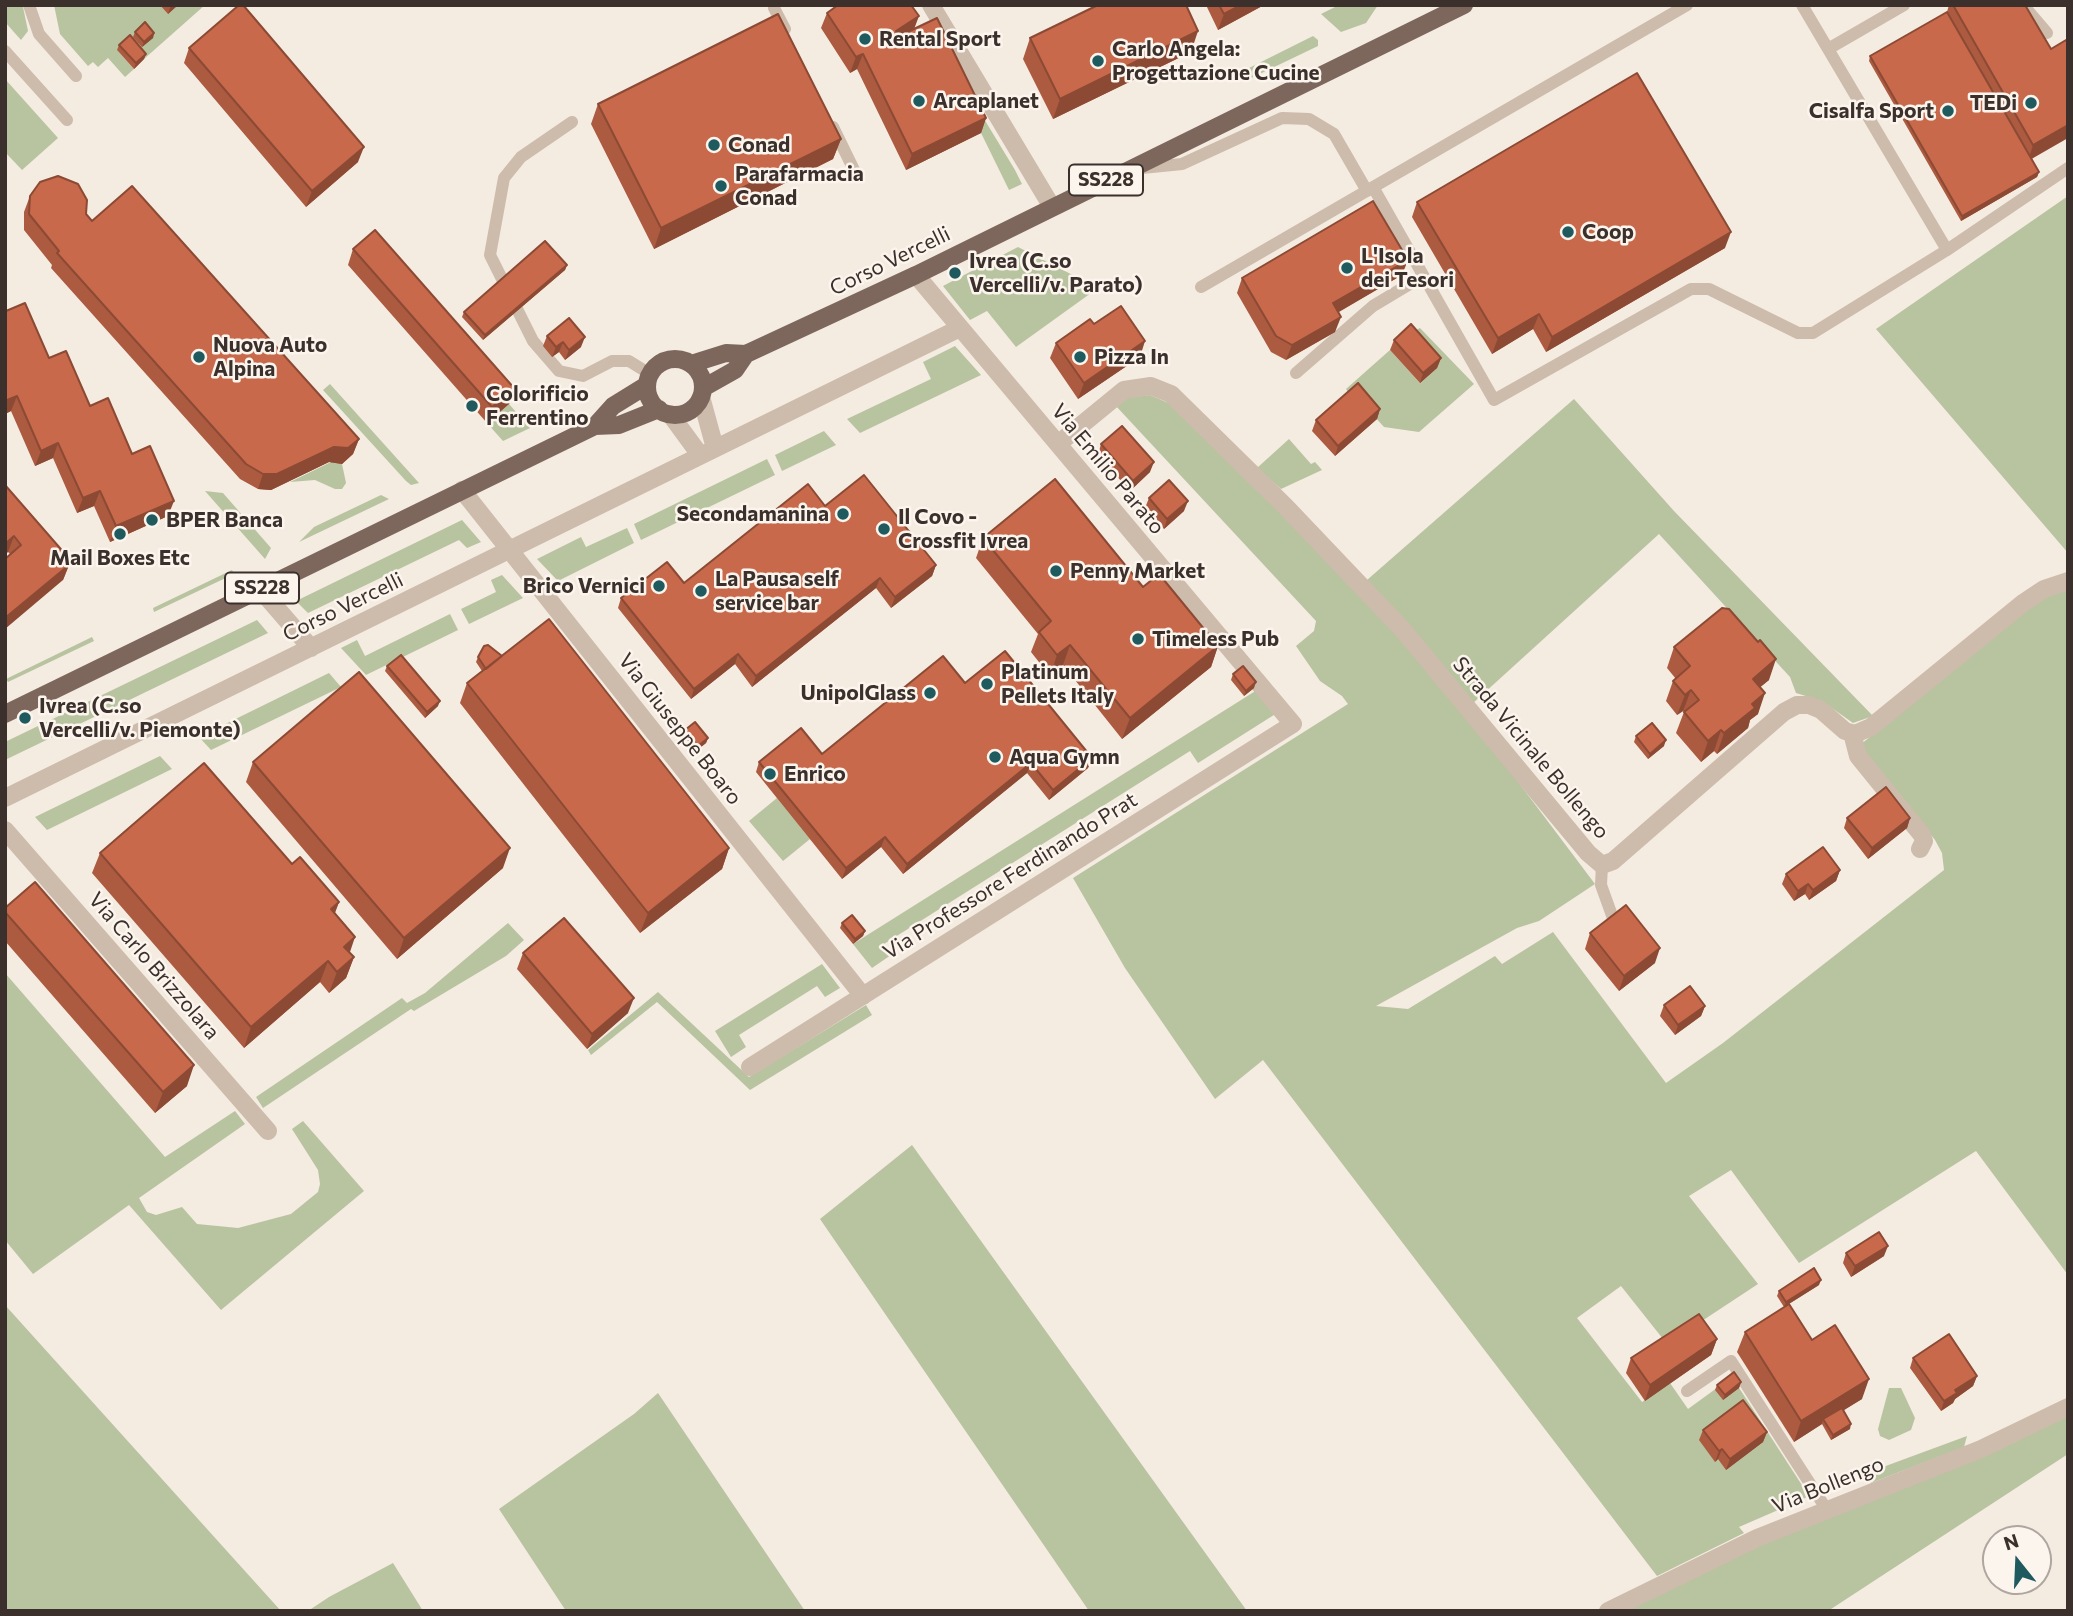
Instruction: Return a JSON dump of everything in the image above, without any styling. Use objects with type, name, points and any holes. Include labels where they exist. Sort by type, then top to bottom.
[{"type":"main road","name":"Corso Vercelli","points":[[691,364],[726,353],[746,354],[916,275],[1464,5]]},
{"type":"main road","name":"Corso Vercelli","points":[[702,393],[735,370],[746,354]]},
{"type":"main road","points":[[672,359],[691,364],[699,372],[702,393],[689,411],[665,412],[649,397],[649,379],[660,363],[672,359]]},
{"type":"main road","name":"SS228","points":[[5,714],[595,426],[613,406],[649,379]]},
{"type":"main road","name":"SS228","points":[[595,426],[619,425],[665,412]]},
{"type":"street","points":[[931,5],[1052,207]]},
{"type":"street","name":"Via Emilio Parato","points":[[916,275],[1293,724]]},
{"type":"street","name":"Corso Vercelli","points":[[5,798],[960,327]]},
{"type":"street","name":"Strada Vicinale Bollengo","points":[[1058,444],[1125,390],[1151,386],[1171,394],[1286,507],[1403,630],[1588,853],[1602,865],[1613,861],[1784,712],[1797,705],[1809,705],[1852,733]]},
{"type":"street","points":[[702,393],[708,452]]},
{"type":"street","points":[[665,412],[708,452]]},
{"type":"street","name":"Via Giuseppe Boaro","points":[[461,490],[863,996]]},
{"type":"street","points":[[1920,849],[1924,841],[1922,835],[1858,756],[1852,733],[1871,727],[2023,603],[2044,589],[2068,581]]},
{"type":"street","points":[[260,589],[311,648]]},
{"type":"street","name":"Via Professore Ferdinando Prat","points":[[750,1067],[1293,724]]},
{"type":"street","name":"Via Carlo Brizzolara","points":[[5,830],[268,1130]]},
{"type":"street","name":"Via Bollengo","points":[[1608,1611],[1757,1538],[1981,1449],[2068,1407]]},
{"type":"lane","points":[[29,5],[40,34],[76,76]]},
{"type":"lane","points":[[1201,287],[1688,5]]},
{"type":"lane","points":[[1802,5],[1947,250]]},
{"type":"lane","points":[[1828,49],[1904,5]]},
{"type":"lane","points":[[2023,5],[2048,33]]},
{"type":"lane","points":[[774,8],[793,46]]},
{"type":"lane","points":[[5,51],[67,120]]},
{"type":"lane","points":[[1128,170],[1182,164],[1282,118],[1309,119],[1335,135],[1423,276],[1494,400],[1691,289],[1709,289],[1798,333],[1814,333],[1947,250],[2068,168]]},
{"type":"lane","points":[[830,120],[855,170]]},
{"type":"lane","points":[[572,122],[521,157],[504,178],[490,255],[533,341],[559,371],[583,376],[612,361],[629,361],[649,379]]},
{"type":"lane","points":[[1296,373],[1373,306],[1423,276]]},
{"type":"lane","points":[[1602,865],[1601,885],[1614,921]]},
{"type":"lane","points":[[1687,1391],[1731,1361],[1827,1510]]},
{"type":"green space","points":[[5,5],[23,7],[28,31],[21,40],[5,22]]},
{"type":"green space","points":[[54,5],[205,5],[144,59],[117,50],[134,69],[125,77],[108,58],[98,67],[93,62],[88,66],[60,34]]},
{"type":"green space","points":[[1339,5],[1378,5],[1366,23],[1341,32],[1321,14]]},
{"type":"green space","points":[[932,33],[1015,170],[1022,184],[1009,190]]},
{"type":"green space","points":[[1313,36],[1318,40],[1318,46],[1245,81],[1241,72]]},
{"type":"green space","points":[[5,79],[58,138],[22,170],[5,152]]},
{"type":"green space","points":[[2068,196],[2068,553],[1876,329]]},
{"type":"green space","points":[[1018,247],[1098,288],[1016,347],[987,311],[970,320],[943,286]]},
{"type":"green space","points":[[1420,328],[1474,384],[1419,432],[1384,427],[1354,394],[1351,396],[1346,389],[1390,350],[1420,383],[1408,334]]},
{"type":"green space","points":[[955,346],[981,375],[860,433],[847,419],[931,379],[923,362]]},
{"type":"green space","points":[[330,384],[419,483],[411,485],[406,481],[323,390]]},
{"type":"green space","points":[[1150,395],[1173,405],[1355,585],[1476,726],[1595,884],[1539,921],[1517,928],[1376,1006],[1408,1009],[1495,956],[1502,964],[1553,932],[1666,1083],[1723,1043],[1944,870],[1942,853],[1935,840],[1860,745],[2040,597],[2068,585],[2068,1275],[1976,1151],[1799,1263],[1731,1170],[1689,1196],[1758,1284],[1667,1344],[1621,1286],[1577,1318],[1642,1402],[1670,1383],[1688,1409],[1732,1377],[1809,1496],[1801,1500],[1796,1494],[1784,1499],[1785,1507],[1739,1527],[1744,1533],[1657,1576],[1263,1060],[1215,1099],[1125,968],[1073,878],[1348,704],[1342,696],[1320,681],[1296,646],[1314,631],[1316,621],[1115,405],[1126,398]]},
{"type":"green space","points":[[1574,399],[1674,511],[1873,716],[1853,723],[1822,701],[1796,693],[1790,677],[1659,534],[1472,704],[1367,580]]},
{"type":"green space","points":[[509,404],[530,428],[503,441],[487,423]]},
{"type":"green space","points":[[824,431],[836,445],[782,471],[775,455]]},
{"type":"green space","points":[[1289,439],[1311,464],[1315,462],[1322,470],[1281,489],[1257,468]]},
{"type":"green space","points":[[767,459],[775,475],[641,540],[634,524]]},
{"type":"green space","points":[[333,461],[342,464],[346,483],[342,489],[335,489],[315,480],[290,482]]},
{"type":"green space","points":[[205,491],[223,493],[271,548],[265,559]]},
{"type":"green space","points":[[381,495],[389,499],[299,542],[314,527]]},
{"type":"green space","points":[[462,520],[481,542],[467,548],[459,540],[308,613],[296,601]]},
{"type":"green space","points":[[627,528],[634,543],[558,581],[537,559],[581,537],[586,547]]},
{"type":"green space","points":[[232,570],[234,574],[154,612],[153,608]]},
{"type":"green space","points":[[502,575],[523,598],[469,624],[461,609],[496,592],[491,580]]},
{"type":"green space","points":[[450,614],[458,630],[366,675],[341,648],[357,640],[365,656]]},
{"type":"green space","points":[[257,620],[268,633],[5,760],[5,742]]},
{"type":"green space","points":[[92,637],[94,641],[8,682],[6,679]]},
{"type":"green space","points":[[329,673],[341,687],[211,750],[199,737]]},
{"type":"green space","points":[[1257,690],[1277,713],[1198,763],[1190,751],[884,944],[891,955],[872,968],[853,944]]},
{"type":"green space","points":[[160,756],[172,769],[47,830],[35,817]]},
{"type":"green space","points":[[777,798],[810,839],[783,861],[749,821]]},
{"type":"green space","points":[[508,923],[524,940],[506,956],[414,1011],[411,1009],[263,1108],[256,1097],[402,998],[407,1003],[425,993]]},
{"type":"green space","points":[[822,964],[840,988],[825,997],[817,986],[739,1035],[746,1047],[731,1057],[715,1031]]},
{"type":"green space","points":[[5,973],[165,1157],[235,1111],[245,1124],[139,1198],[147,1212],[156,1215],[182,1207],[197,1224],[238,1228],[291,1214],[318,1192],[320,1184],[318,1170],[292,1129],[303,1121],[364,1191],[221,1310],[129,1205],[33,1274],[5,1240]]},
{"type":"green space","points":[[658,992],[749,1077],[866,1005],[872,1015],[750,1090],[657,1002],[591,1055],[588,1050]]},
{"type":"green space","points":[[912,1145],[1247,1611],[1089,1611],[820,1219]]},
{"type":"green space","points":[[5,1305],[281,1611],[5,1611]]},
{"type":"green space","points":[[1889,1388],[1901,1388],[1915,1418],[1911,1430],[1889,1440],[1880,1436],[1878,1429]]},
{"type":"green space","points":[[658,1393],[805,1611],[566,1611],[499,1509],[634,1414]]},
{"type":"green space","points":[[2068,1414],[2068,1454],[1828,1611],[1616,1611],[1758,1543]]},
{"type":"green space","points":[[1967,1436],[1964,1447],[1871,1483],[1864,1474]]},
{"type":"green space","points":[[393,1563],[423,1611],[308,1611],[329,1597]]},
{"type":"building","points":[[239,5],[243,5],[364,147],[312,191],[189,48]]},
{"type":"building","points":[[838,5],[911,5],[919,16],[896,31],[899,36],[937,18],[986,118],[912,154],[863,54],[856,57],[827,13]]},
{"type":"building","name":"Carlo Angela: Progettazione Cucine","points":[[1098,5],[1186,5],[1198,31],[1060,99],[1030,38]]},
{"type":"building","points":[[1219,5],[1241,5],[1224,14]]},
{"type":"building","name":"TEDi","points":[[1953,5],[2025,5],[2051,49],[2066,40],[2068,125],[2033,145]]},
{"type":"building","name":"Cisalfa Sport","points":[[1947,12],[2039,172],[1962,216],[1870,56]]},
{"type":"building","name":"Conad","points":[[778,14],[841,139],[661,228],[598,104]]},
{"type":"building","points":[[145,22],[154,33],[144,42],[135,32]]},
{"type":"building","points":[[130,35],[146,54],[136,63],[119,45]]},
{"type":"building","name":"Coop","points":[[1637,73],[1731,232],[1552,337],[1539,314],[1498,338],[1417,202]]},
{"type":"building","name":"Nuova Auto Alpina","points":[[58,176],[78,184],[87,200],[86,214],[92,221],[132,186],[359,439],[348,448],[334,447],[277,474],[263,474],[246,464],[57,253],[59,251],[29,214],[30,196],[40,182]]},
{"type":"building","points":[[1373,201],[1408,260],[1333,303],[1341,317],[1292,345],[1276,336],[1242,278]]},
{"type":"building","points":[[375,230],[514,388],[492,407],[353,249]]},
{"type":"building","points":[[545,241],[567,265],[485,335],[464,312]]},
{"type":"building","points":[[25,303],[49,358],[66,351],[90,406],[108,398],[132,454],[150,446],[174,501],[116,526],[100,491],[83,498],[58,443],[41,451],[17,396],[5,401],[5,310]]},
{"type":"building","points":[[1121,306],[1145,341],[1084,383],[1056,343],[1090,319],[1094,324]]},
{"type":"building","points":[[569,318],[585,337],[569,350],[563,342],[556,347],[547,336]]},
{"type":"building","points":[[1411,324],[1441,358],[1423,373],[1394,340]]},
{"type":"building","points":[[1358,383],[1380,409],[1338,446],[1316,420]]},
{"type":"building","points":[[1122,426],[1154,462],[1133,481],[1101,444]]},
{"type":"building","points":[[864,475],[936,565],[895,597],[880,578],[756,676],[738,654],[694,689],[621,598],[667,562],[684,583],[808,484],[825,506]]},
{"type":"building","points":[[1055,479],[1143,587],[1159,574],[1218,646],[1130,718],[1070,645],[1057,655],[1039,632],[1051,621],[983,538]]},
{"type":"building","points":[[1169,480],[1188,501],[1167,519],[1149,498]]},
{"type":"building","points":[[5,485],[66,555],[69,565],[5,618],[5,559],[21,545],[14,536],[5,544]]},
{"type":"building","points":[[1722,608],[1729,609],[1776,659],[1753,679],[1765,693],[1752,704],[1755,708],[1724,733],[1721,730],[1708,741],[1684,712],[1699,700],[1691,690],[1685,695],[1673,681],[1690,666],[1674,647]]},
{"type":"building","points":[[549,619],[729,848],[648,913],[467,683]]},
{"type":"building","points":[[488,645],[502,656],[486,669],[478,657],[484,646]]},
{"type":"building","points":[[1005,651],[1092,758],[1053,790],[1031,763],[907,864],[885,837],[846,868],[759,762],[801,728],[822,754],[943,656],[965,683]]},
{"type":"building","points":[[401,655],[440,701],[427,712],[387,666]]},
{"type":"building","points":[[1243,666],[1256,682],[1246,691],[1233,674]]},
{"type":"building","points":[[359,672],[510,848],[404,938],[253,762]]},
{"type":"building","points":[[695,722],[708,738],[698,746],[685,730]]},
{"type":"building","points":[[1652,723],[1666,740],[1650,754],[1636,736]]},
{"type":"building","points":[[204,763],[292,864],[300,857],[339,902],[331,909],[355,937],[344,947],[354,957],[337,972],[328,961],[251,1027],[100,853]]},
{"type":"building","points":[[1886,787],[1910,818],[1872,848],[1847,818]]},
{"type":"building","points":[[1823,847],[1840,870],[1813,890],[1808,884],[1798,891],[1786,874]]},
{"type":"building","points":[[35,882],[194,1065],[163,1092],[5,912],[5,908]]},
{"type":"building","points":[[1626,905],[1660,948],[1624,976],[1590,933]]},
{"type":"building","points":[[852,915],[865,931],[855,939],[842,923]]},
{"type":"building","points":[[564,918],[634,998],[592,1034],[523,953]]},
{"type":"building","points":[[1690,986],[1705,1006],[1678,1025],[1664,1005]]},
{"type":"building","points":[[1879,1232],[1888,1246],[1855,1266],[1846,1253]]},
{"type":"building","points":[[1814,1268],[1821,1280],[1786,1302],[1779,1291]]},
{"type":"building","points":[[1789,1304],[1812,1340],[1835,1325],[1869,1379],[1801,1421],[1745,1332]]},
{"type":"building","points":[[1699,1314],[1717,1339],[1650,1385],[1631,1358]]},
{"type":"building","points":[[1949,1334],[1977,1376],[1955,1390],[1957,1393],[1944,1401],[1913,1358]]},
{"type":"building","points":[[1734,1372],[1741,1382],[1725,1395],[1717,1385]]},
{"type":"building","points":[[1743,1400],[1767,1432],[1730,1459],[1722,1449],[1719,1451],[1703,1430]]},
{"type":"building","points":[[1842,1408],[1851,1424],[1833,1435],[1823,1419]]},
{"type":"place","name":"Rental Sport","points":[[865,39]]},
{"type":"place","name":"Carlo Angela: Progettazione Cucine","points":[[1098,61]]},
{"type":"place","name":"Arcaplanet","points":[[919,101]]},
{"type":"place","name":"TEDi","points":[[2031,103]]},
{"type":"place","name":"Cisalfa Sport","points":[[1948,111]]},
{"type":"place","name":"Conad","points":[[714,145]]},
{"type":"place","name":"Parafarmacia Conad","points":[[721,186]]},
{"type":"place","name":"Coop","points":[[1568,232]]},
{"type":"place","name":"L'Isola dei Tesori","points":[[1347,268]]},
{"type":"place","name":"Ivrea (C.so Vercelli/v. Parato)","points":[[955,273]]},
{"type":"place","name":"Nuova Auto Alpina","points":[[199,357]]},
{"type":"place","name":"Pizza In","points":[[1080,357]]},
{"type":"place","name":"Colorificio Ferrentino","points":[[472,406]]},
{"type":"place","name":"Secondamanina","points":[[843,514]]},
{"type":"place","name":"BPER Banca","points":[[152,520]]},
{"type":"place","name":"Il Covo - Crossfit Ivrea","points":[[884,529]]},
{"type":"place","name":"Mail Boxes Etc","points":[[120,534]]},
{"type":"place","name":"Penny Market","points":[[1056,571]]},
{"type":"place","name":"Brico Vernici","points":[[659,586]]},
{"type":"place","name":"La Pausa self service bar","points":[[701,591]]},
{"type":"place","name":"Timeless Pub","points":[[1138,639]]},
{"type":"place","name":"Platinum Pellets Italy","points":[[987,684]]},
{"type":"place","name":"UnipolGlass","points":[[930,693]]},
{"type":"place","name":"Ivrea (C.so Vercelli/v. Piemonte)","points":[[25,718]]},
{"type":"place","name":"Aqua Gymn","points":[[995,757]]},
{"type":"place","name":"Enrico","points":[[770,774]]}]
